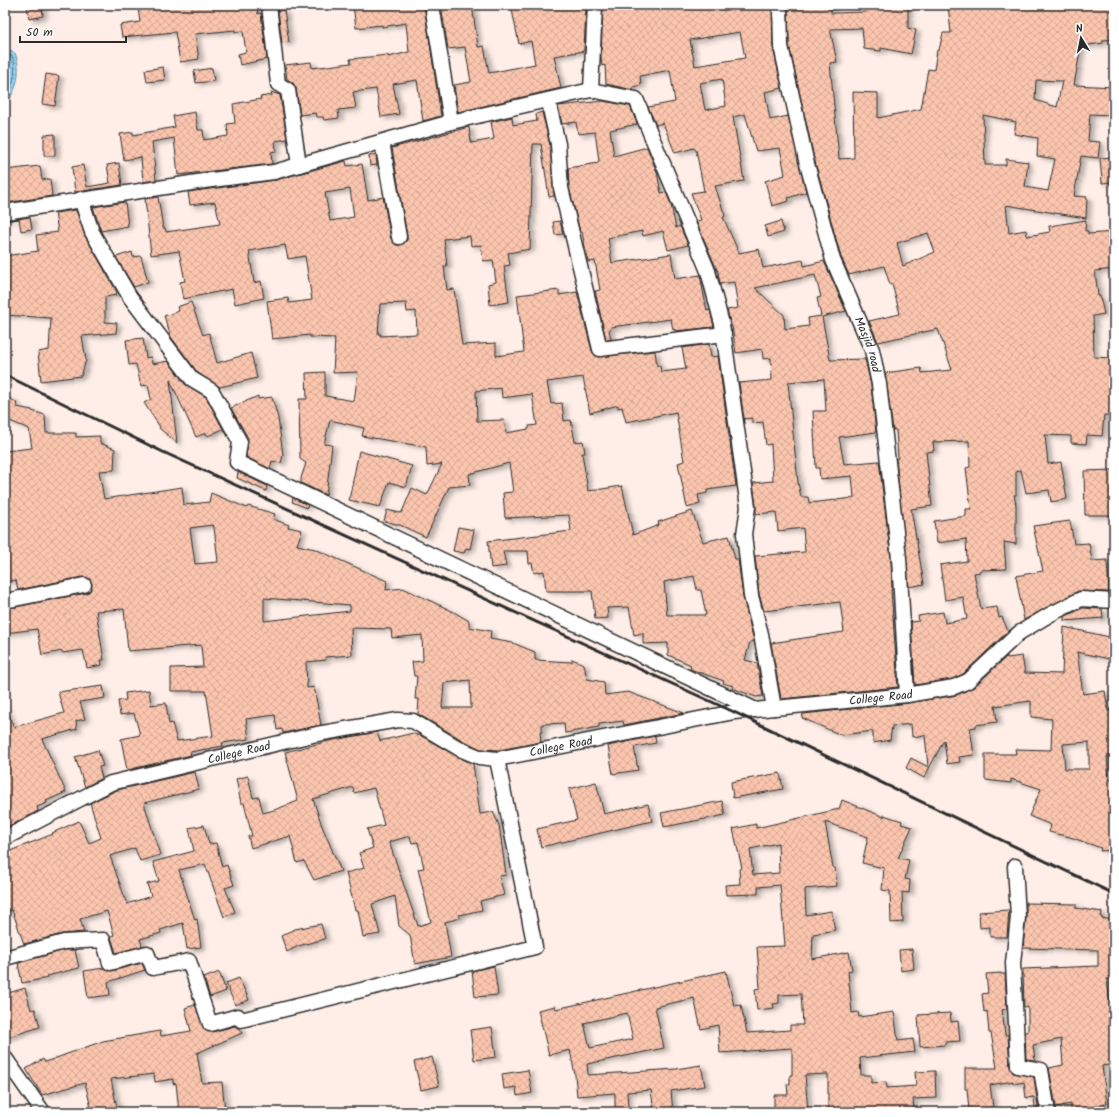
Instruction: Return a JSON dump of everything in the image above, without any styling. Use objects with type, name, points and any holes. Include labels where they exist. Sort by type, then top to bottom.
[{"type":"street","points":[[269,5],[278,84],[288,90],[299,165]]},
{"type":"street","points":[[432,5],[451,122]]},
{"type":"street","points":[[591,90],[595,5]]},
{"type":"street","name":"Masjid road","points":[[780,5],[781,46],[806,160],[833,260],[872,350],[879,384],[899,558],[907,695]]},
{"type":"street","points":[[5,212],[81,199],[274,172],[451,122],[591,90],[636,99],[708,271],[724,334],[748,507],[744,534],[751,596],[761,634],[774,708]]},
{"type":"street","points":[[548,100],[558,144],[561,188],[600,349],[724,334]]},
{"type":"street","points":[[382,142],[399,237]]},
{"type":"street","points":[[81,199],[92,232],[130,297],[192,379],[212,391],[240,442],[237,462],[756,710]]},
{"type":"street","points":[[5,601],[84,585]]},
{"type":"street","name":"College Road","points":[[5,838],[111,783],[317,734],[398,720],[413,721],[460,750],[479,757],[497,759],[734,712],[907,695],[954,687],[968,681],[1019,632],[1074,602],[1087,598],[1114,601]]},
{"type":"street","points":[[5,958],[64,942],[103,940],[110,963],[147,953],[153,968],[188,961],[210,1024],[238,1016],[241,1020],[536,947],[497,759]]},
{"type":"street","points":[[1015,866],[1018,917],[1013,963],[1018,1066],[1041,1070],[1048,1112]]},
{"type":"street","points":[[5,1058],[43,1112]]},
{"type":"water","points":[[5,49],[15,53],[18,73],[13,94],[5,106]]},
{"type":"building","points":[[27,5],[42,5],[43,16],[29,19]]},
{"type":"building","points":[[157,5],[257,5],[258,14],[261,13],[267,59],[240,65],[238,54],[246,52],[243,31],[235,32],[235,30],[195,34],[199,59],[180,62],[175,32],[122,37],[120,25],[140,22],[138,8]]},
{"type":"building","points":[[353,5],[424,5],[441,116],[423,121],[417,80],[393,84],[399,114],[381,117],[376,89],[353,92],[356,108],[338,110],[339,118],[324,120],[323,117],[317,117],[316,113],[300,115],[296,88],[293,83],[287,79],[285,65],[311,62],[312,68],[351,63],[350,59],[388,55],[388,57],[409,52],[406,23],[382,27],[382,25],[356,28]]},
{"type":"building","points":[[441,5],[472,5],[478,47],[484,46],[489,73],[535,64],[531,41],[519,44],[511,5],[586,5],[584,51],[554,56],[561,88],[458,112],[454,85],[471,82],[465,47],[448,49]]},
{"type":"building","points":[[772,5],[773,48],[782,88],[765,92],[770,120],[788,116],[806,192],[788,198],[789,201],[772,206],[765,181],[785,175],[780,148],[756,151],[745,114],[733,117],[744,181],[715,186],[725,216],[723,217],[739,253],[759,249],[763,268],[803,260],[804,266],[824,261],[846,311],[822,317],[830,360],[865,359],[871,385],[876,432],[839,437],[844,464],[879,461],[891,559],[891,590],[898,687],[781,699],[771,643],[844,632],[840,602],[764,611],[759,594],[755,556],[805,552],[803,528],[778,531],[776,512],[756,514],[753,483],[773,481],[771,444],[766,445],[763,422],[752,423],[752,418],[744,419],[739,383],[772,380],[771,358],[763,359],[762,349],[736,353],[732,326],[727,310],[738,308],[734,282],[720,284],[718,272],[696,221],[701,220],[691,193],[704,191],[696,150],[694,148],[675,153],[663,123],[656,125],[648,107],[675,102],[670,70],[640,76],[641,85],[633,87],[633,90],[606,84],[605,65],[602,66],[601,57],[603,6]],"holes":[[[740,32],[745,58],[695,66],[690,40]],[[722,79],[726,106],[705,110],[700,83]],[[815,275],[821,297],[817,298],[821,316],[808,318],[809,326],[785,329],[784,315],[755,288]],[[824,379],[826,411],[813,411],[816,468],[819,468],[820,479],[852,476],[854,498],[809,503],[808,497],[801,497],[798,483],[788,382]]]},
{"type":"building","points":[[788,5],[831,7],[831,13],[866,12],[866,5],[908,5],[908,28],[916,30],[911,54],[881,48],[881,51],[864,49],[862,28],[830,29],[837,62],[830,63],[839,159],[854,158],[853,92],[878,93],[878,118],[921,109],[928,69],[934,70],[937,50],[939,50],[943,33],[951,33],[948,5],[1113,5],[1114,39],[1103,40],[1103,43],[1081,46],[1074,85],[1114,87],[1112,115],[1090,114],[1088,141],[1100,142],[1098,158],[1081,156],[1074,196],[1087,197],[1086,218],[1006,205],[1009,233],[1026,230],[1027,236],[1050,232],[1049,226],[1086,220],[1085,231],[1088,231],[1088,234],[1114,232],[1114,269],[1095,271],[1098,296],[1100,296],[1104,314],[1093,316],[1094,357],[1111,358],[1110,383],[1114,384],[1112,416],[1104,415],[1102,436],[1087,435],[1086,444],[1071,443],[1071,436],[1045,435],[1048,464],[1061,462],[1067,499],[1051,502],[1049,490],[1026,493],[1021,470],[1016,471],[1016,495],[1014,495],[1016,505],[1016,544],[1004,542],[1006,569],[980,570],[980,572],[974,573],[981,609],[997,607],[999,618],[1002,617],[1008,631],[963,674],[952,679],[915,685],[911,622],[919,621],[918,616],[943,612],[945,623],[967,619],[963,597],[945,600],[940,565],[967,561],[966,539],[937,543],[934,521],[966,516],[966,509],[971,509],[966,468],[970,467],[969,441],[933,442],[934,451],[926,452],[932,506],[911,509],[924,584],[909,587],[896,459],[898,458],[896,430],[893,430],[885,373],[921,368],[922,373],[952,370],[938,329],[878,342],[869,321],[900,314],[892,284],[890,285],[884,266],[849,275],[841,257],[814,158],[789,45]],"holes":[[[1036,80],[1062,81],[1057,107],[1035,100]],[[983,115],[1016,122],[1014,134],[1038,138],[1037,156],[1055,159],[1048,191],[1025,187],[1028,162],[1006,159],[1006,165],[985,165]],[[928,233],[935,252],[903,266],[897,243]]]},
{"type":"building","points":[[284,10],[289,42],[282,43],[278,11]]},
{"type":"building","points":[[163,67],[165,80],[147,82],[145,70]]},
{"type":"building","points":[[212,68],[214,81],[196,83],[194,71]]},
{"type":"building","points":[[46,74],[59,76],[55,106],[42,104]]},
{"type":"building","points":[[271,92],[280,95],[287,139],[275,141],[276,151],[271,152],[272,164],[178,175],[174,138],[152,142],[156,180],[143,182],[141,157],[124,160],[120,134],[133,132],[133,135],[175,127],[173,116],[195,112],[198,130],[203,130],[204,140],[228,136],[227,124],[235,123],[233,104],[261,99],[260,97],[272,95]]},
{"type":"building","points":[[603,101],[630,106],[637,124],[610,130],[614,156],[647,147],[657,172],[661,193],[666,192],[671,205],[676,228],[680,226],[688,245],[668,250],[663,231],[643,236],[642,231],[608,238],[612,263],[671,254],[675,279],[700,275],[707,311],[710,310],[714,327],[675,331],[675,329],[673,330],[671,319],[611,327],[609,330],[611,339],[606,340],[595,291],[600,290],[595,261],[588,262],[582,232],[580,232],[569,187],[568,168],[598,163],[599,161],[595,132],[578,134],[576,122],[562,124],[558,106]]},
{"type":"building","points":[[542,112],[550,145],[554,196],[549,197],[541,144],[533,144],[530,249],[508,253],[510,265],[504,266],[509,302],[490,305],[488,284],[496,282],[493,260],[483,261],[481,245],[471,246],[470,236],[444,239],[447,266],[444,266],[447,290],[454,289],[462,345],[496,343],[496,356],[524,352],[517,295],[559,290],[559,295],[577,292],[592,351],[597,357],[655,351],[657,366],[660,366],[661,372],[686,369],[682,348],[709,344],[711,357],[718,356],[736,486],[707,490],[707,493],[698,495],[700,504],[687,508],[678,463],[684,461],[676,412],[626,422],[622,407],[618,408],[618,405],[590,413],[583,377],[547,382],[551,404],[562,403],[564,421],[571,420],[575,442],[583,441],[585,453],[582,453],[588,491],[622,486],[633,535],[659,525],[658,522],[692,511],[703,542],[729,536],[735,559],[738,559],[743,597],[754,641],[750,642],[745,660],[757,663],[763,696],[756,697],[732,688],[733,686],[723,683],[724,681],[690,669],[691,665],[668,655],[668,643],[643,644],[643,633],[634,635],[629,607],[607,608],[608,618],[595,619],[592,591],[546,591],[544,571],[534,573],[532,563],[529,564],[528,551],[503,551],[506,566],[491,568],[488,541],[571,531],[569,515],[505,518],[503,493],[513,492],[509,463],[469,474],[470,485],[449,487],[426,537],[400,525],[384,521],[387,510],[400,513],[402,512],[412,488],[427,495],[442,464],[427,466],[426,447],[362,436],[364,428],[330,420],[324,444],[332,445],[326,495],[301,483],[301,478],[306,463],[300,459],[299,399],[307,399],[306,373],[325,372],[325,396],[354,401],[358,372],[333,373],[335,338],[310,337],[310,335],[272,339],[267,301],[288,298],[289,303],[312,300],[305,256],[288,259],[285,245],[249,251],[254,283],[261,281],[264,298],[235,304],[232,289],[183,299],[180,282],[185,281],[179,251],[151,255],[145,199],[158,197],[163,228],[165,228],[166,232],[220,224],[215,202],[190,205],[188,192],[276,180],[346,161],[347,166],[362,164],[368,200],[383,197],[391,239],[396,245],[401,245],[407,240],[407,236],[392,148],[469,127],[471,143],[494,139],[491,122],[512,117],[513,125],[537,121],[536,114]],"holes":[[[350,189],[354,217],[330,221],[325,193]],[[406,303],[407,312],[416,311],[417,334],[380,336],[381,334],[378,334],[380,304]],[[501,388],[502,398],[532,394],[537,425],[529,426],[529,429],[506,433],[504,420],[477,421],[476,391]],[[694,576],[697,590],[701,590],[706,615],[667,615],[664,582]]]},
{"type":"building","points":[[55,134],[55,156],[44,156],[44,135]]},
{"type":"building","points":[[376,154],[377,165],[370,166],[369,156]]},
{"type":"building","points":[[1114,157],[1114,182],[1102,183],[1100,158]]},
{"type":"building","points":[[119,163],[122,185],[75,192],[72,167],[83,165],[87,187],[110,183],[107,165]]},
{"type":"building","points":[[40,166],[42,180],[50,179],[52,196],[5,203],[5,170]]},
{"type":"building","points":[[125,202],[128,226],[101,231],[93,207]]},
{"type":"building","points":[[76,210],[85,236],[117,292],[116,295],[105,297],[105,322],[117,323],[116,333],[82,336],[86,360],[81,376],[41,381],[38,352],[49,350],[51,318],[5,315],[5,303],[8,303],[5,256],[38,251],[36,235],[58,232],[55,213]]},
{"type":"building","points":[[30,217],[32,229],[21,231],[19,219],[5,221]]},
{"type":"building","points":[[560,221],[563,234],[555,235],[553,222]]},
{"type":"building","points":[[781,221],[784,232],[768,237],[765,226]]},
{"type":"building","points":[[132,252],[133,257],[141,256],[148,282],[134,287],[116,257]]},
{"type":"building","points":[[191,302],[203,335],[209,333],[217,363],[251,353],[257,378],[220,387],[198,373],[171,337],[164,316],[179,311],[177,307]]},
{"type":"building","points":[[143,338],[146,358],[151,357],[152,364],[168,361],[185,384],[206,397],[223,429],[208,436],[206,433],[196,437],[170,380],[177,443],[159,428],[160,427],[144,403],[151,399],[148,385],[141,386],[136,364],[129,365],[126,340]]},
{"type":"building","points":[[5,396],[16,402],[17,407],[32,410],[45,415],[46,433],[76,433],[76,437],[100,436],[100,443],[115,449],[114,470],[99,471],[104,499],[182,487],[184,505],[209,502],[211,493],[247,508],[248,506],[275,514],[273,519],[289,525],[288,527],[302,530],[297,545],[315,549],[387,581],[386,590],[403,588],[452,611],[469,621],[469,627],[491,631],[490,639],[513,643],[535,652],[535,660],[572,662],[572,659],[584,664],[587,679],[604,682],[605,695],[628,692],[684,713],[624,725],[623,721],[599,724],[599,727],[565,733],[564,723],[542,724],[542,732],[540,732],[541,742],[499,750],[481,749],[464,741],[418,714],[419,699],[415,699],[417,676],[414,676],[412,662],[423,661],[422,635],[392,638],[391,629],[351,628],[352,655],[325,657],[326,660],[306,662],[307,688],[314,687],[321,725],[283,733],[282,729],[277,730],[275,715],[246,719],[249,739],[222,743],[223,746],[190,752],[191,755],[127,770],[121,739],[140,735],[134,713],[120,715],[118,701],[126,700],[125,693],[149,690],[151,705],[166,703],[169,724],[172,723],[177,741],[213,736],[206,691],[171,691],[171,668],[203,667],[201,645],[128,651],[124,609],[96,611],[104,660],[101,660],[102,665],[87,668],[83,650],[63,653],[62,651],[42,655],[37,629],[5,633],[5,609],[86,593],[90,591],[92,584],[90,579],[82,577],[18,590],[16,580],[5,582],[5,451],[32,448],[29,429],[5,419]],"holes":[[[212,525],[214,527],[218,562],[195,564],[190,528]],[[264,598],[350,605],[350,611],[264,621]],[[470,680],[471,708],[442,708],[444,683]]]},
{"type":"building","points":[[258,396],[258,399],[272,397],[278,418],[283,455],[281,463],[272,461],[270,469],[246,457],[248,438],[231,408]]},
{"type":"building","points":[[359,451],[412,466],[406,487],[389,482],[380,507],[349,500]]},
{"type":"building","points":[[1114,470],[1114,515],[1085,515],[1084,471]]},
{"type":"building","points":[[238,472],[267,486],[266,491],[237,478]]},
{"type":"building","points":[[293,498],[308,505],[307,508],[292,502]]},
{"type":"building","points":[[1070,521],[1074,544],[1089,543],[1092,561],[1107,560],[1109,592],[1078,591],[1024,620],[1016,576],[1043,571],[1033,526]]},
{"type":"building","points":[[458,527],[474,530],[470,549],[466,548],[464,553],[453,551]]},
{"type":"building","points":[[1083,608],[1102,609],[1103,618],[1064,621],[1064,617]]},
{"type":"building","points":[[1064,627],[1114,638],[1114,660],[1077,652],[1083,694],[1105,691],[1108,711],[1114,711],[1114,756],[1107,756],[1109,780],[1114,780],[1114,850],[1100,851],[1101,848],[1070,837],[1049,832],[1051,825],[1029,816],[1041,789],[1011,779],[1011,783],[985,780],[985,754],[1016,754],[1015,749],[1051,750],[1052,719],[1031,717],[1031,701],[995,706],[997,722],[976,725],[976,727],[970,728],[974,755],[959,757],[960,762],[947,764],[944,740],[924,778],[906,768],[911,758],[928,767],[925,735],[912,737],[911,724],[892,726],[890,740],[873,743],[873,731],[841,735],[802,718],[803,714],[908,703],[957,695],[974,687],[1007,656],[1007,658],[1022,656],[1025,673],[1062,674]],"holes":[[[1089,742],[1089,769],[1065,769],[1063,744]]]},
{"type":"building","points":[[103,686],[105,698],[80,702],[85,719],[76,721],[77,729],[42,739],[66,792],[46,801],[47,803],[37,807],[38,811],[5,828],[5,706],[14,727],[64,713],[58,692]]},
{"type":"building","points":[[377,732],[380,741],[413,733],[418,736],[418,734],[473,764],[480,814],[493,812],[499,825],[506,875],[499,876],[504,895],[480,901],[482,910],[459,915],[460,918],[445,922],[451,957],[415,964],[410,935],[399,926],[395,896],[372,904],[380,934],[363,937],[358,910],[355,910],[346,873],[364,868],[359,853],[373,848],[367,829],[384,825],[374,788],[354,793],[353,787],[313,799],[322,826],[341,871],[314,880],[304,861],[297,863],[290,836],[251,848],[248,836],[252,836],[244,803],[241,803],[236,779],[248,776],[253,798],[259,797],[263,813],[298,801],[285,752],[329,741]],"holes":[[[410,836],[412,843],[418,842],[424,868],[418,869],[431,922],[418,926],[389,842]]]},
{"type":"building","points":[[655,736],[656,743],[634,747],[638,770],[613,774],[608,746]]},
{"type":"building","points":[[98,750],[103,766],[99,767],[102,778],[85,787],[75,757]]},
{"type":"building","points":[[195,772],[199,789],[144,803],[160,855],[140,861],[135,848],[110,856],[127,904],[151,896],[147,884],[159,881],[153,862],[194,851],[189,828],[204,825],[209,844],[216,843],[222,867],[227,865],[234,885],[225,888],[235,912],[224,917],[205,864],[179,870],[195,920],[197,919],[201,947],[187,949],[183,923],[160,930],[161,933],[140,939],[142,946],[116,953],[111,937],[114,935],[107,911],[80,919],[84,932],[62,934],[24,944],[12,910],[5,912],[5,853],[53,834],[52,833],[79,821],[89,843],[101,838],[90,803],[117,790]]},
{"type":"building","points":[[780,773],[783,789],[733,798],[731,782]]},
{"type":"building","points":[[596,782],[604,814],[648,804],[652,821],[541,847],[537,829],[577,820],[569,789]]},
{"type":"building","points":[[842,800],[884,817],[884,815],[902,821],[901,824],[912,827],[898,858],[909,860],[905,879],[910,880],[909,893],[902,892],[903,922],[891,923],[890,891],[882,890],[884,868],[862,863],[868,837],[825,822],[833,868],[835,868],[837,886],[805,889],[806,915],[831,911],[835,930],[813,934],[812,959],[849,952],[852,970],[848,971],[852,1013],[858,1012],[859,1017],[894,1012],[898,1041],[913,1039],[915,1052],[860,1058],[861,1075],[871,1075],[871,1083],[886,1082],[887,1088],[916,1086],[915,1072],[935,1071],[936,1098],[913,1099],[914,1112],[828,1112],[828,1074],[805,1075],[808,1112],[774,1112],[774,1095],[788,1095],[787,1084],[790,1084],[790,1075],[792,1075],[792,1048],[720,1053],[718,1025],[701,1029],[694,998],[655,1007],[664,1048],[587,1064],[588,1075],[676,1069],[701,1065],[705,1086],[671,1091],[673,1112],[654,1112],[651,1090],[627,1092],[628,1108],[615,1108],[615,1093],[577,1096],[570,1050],[549,1055],[538,1010],[555,1006],[556,1009],[726,971],[734,1006],[741,1005],[747,1033],[790,1030],[790,1025],[803,1025],[801,994],[779,995],[779,1003],[773,1004],[774,1008],[757,1010],[755,989],[760,988],[757,947],[785,946],[780,885],[758,887],[758,894],[726,895],[725,885],[740,884],[739,869],[742,868],[733,829],[756,824],[756,828],[839,809]],"holes":[[[778,843],[779,873],[753,875],[750,849]],[[627,1013],[633,1039],[590,1048],[584,1023]]]},
{"type":"building","points":[[722,801],[725,815],[664,827],[661,813]]},
{"type":"building","points":[[1026,903],[1076,904],[1076,908],[1102,912],[1101,918],[1114,920],[1114,979],[1107,979],[1110,1004],[1114,1003],[1114,1064],[1102,1066],[1107,1104],[1071,1110],[1071,1104],[1056,1107],[1049,1068],[1063,1065],[1061,1039],[1033,1045],[1035,1060],[1026,1059],[1025,1032],[1028,1032],[1028,1007],[1024,1007],[1023,969],[1098,966],[1098,950],[1023,948]]},
{"type":"building","points":[[1009,910],[1007,937],[990,937],[990,927],[980,928],[979,912]]},
{"type":"building","points":[[321,924],[325,939],[298,946],[287,952],[281,936],[295,929]]},
{"type":"building","points":[[912,949],[914,969],[901,971],[899,950]]},
{"type":"building","points":[[65,950],[75,950],[79,968],[47,976],[48,978],[22,983],[18,963]]},
{"type":"building","points":[[142,963],[145,970],[108,982],[110,995],[88,998],[84,971],[104,968],[112,971]]},
{"type":"building","points":[[494,966],[498,995],[475,997],[472,971]]},
{"type":"building","points":[[219,972],[226,991],[210,997],[204,978]]},
{"type":"building","points":[[986,974],[1005,974],[1007,1009],[1002,1010],[1005,1035],[1008,1035],[1010,1067],[1013,1073],[1034,1077],[1038,1107],[1035,1107],[1034,1097],[1026,1098],[1024,1082],[1013,1084],[1013,1081],[990,1085],[993,1107],[969,1110],[967,1089],[965,1089],[965,1068],[997,1068],[991,1033],[989,1033],[987,1011],[984,1012],[982,994],[988,993]]},
{"type":"building","points":[[239,978],[249,1000],[235,1005],[226,983]]},
{"type":"building","points":[[25,988],[31,1010],[35,1009],[40,1027],[5,1038],[5,994]]},
{"type":"building","points":[[195,1005],[205,1030],[212,1032],[235,1026],[239,1028],[242,1033],[197,1053],[202,1083],[222,1082],[225,1112],[179,1112],[176,1083],[173,1084],[173,1079],[155,1082],[154,1074],[111,1079],[117,1108],[92,1112],[85,1083],[42,1095],[26,1069],[43,1059],[45,1062],[103,1041],[160,1031],[161,1036],[191,1031],[185,1008]]},
{"type":"building","points":[[950,1013],[951,1022],[958,1021],[960,1041],[945,1042],[945,1045],[920,1047],[918,1015]]},
{"type":"building","points":[[492,1027],[496,1057],[474,1060],[470,1030]]},
{"type":"building","points":[[432,1057],[439,1086],[421,1090],[414,1062]]},
{"type":"building","points":[[528,1070],[532,1093],[517,1096],[516,1087],[504,1089],[502,1074]]},
{"type":"railway","points":[[5,375],[163,452],[734,712],[1114,894]]}]
